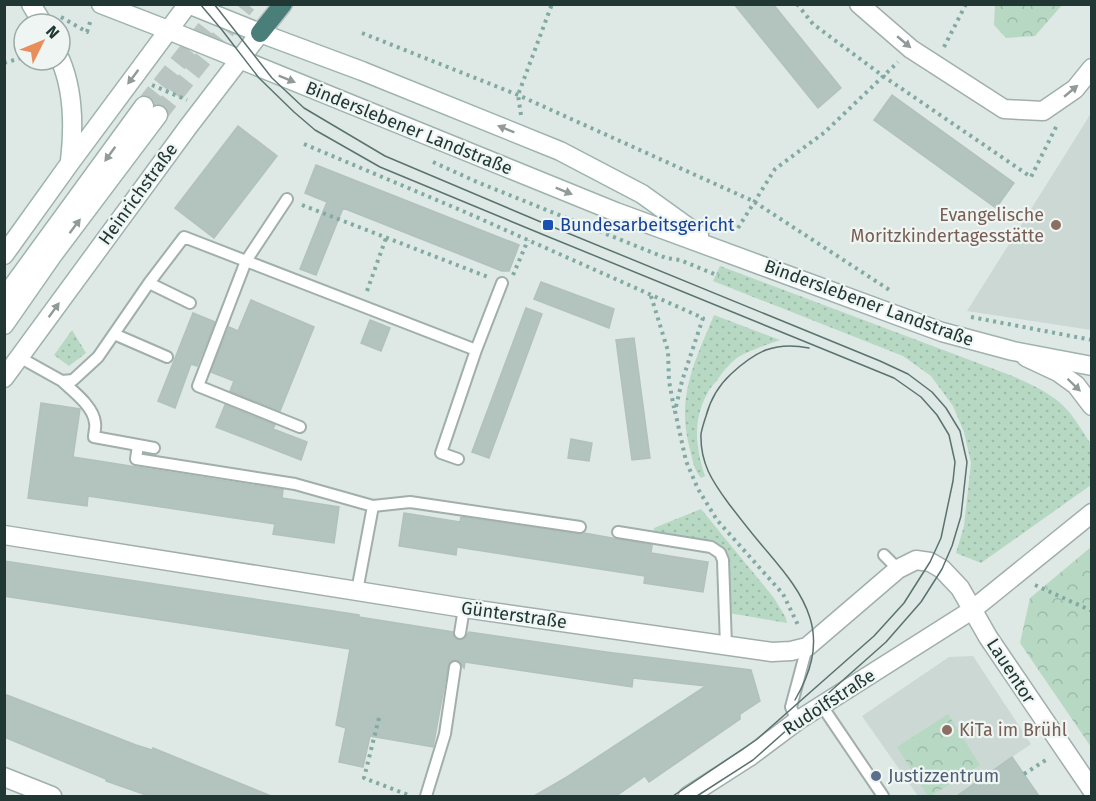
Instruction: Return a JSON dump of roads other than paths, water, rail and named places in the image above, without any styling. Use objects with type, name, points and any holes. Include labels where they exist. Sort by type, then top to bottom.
[{"type":"highway","points":[[260,33],[283,4]]},
{"type":"main road","name":"Binderslebener Landstraße","points":[[101,4],[616,212],[942,332],[1013,351],[1092,366]]},
{"type":"main road","name":"Binderslebener Landstraße","points":[[188,4],[560,150],[642,194],[718,248]]},
{"type":"main road","points":[[4,255],[188,4]]},
{"type":"main road","points":[[859,4],[911,49],[1004,109],[1043,111],[1075,89],[1092,68]]},
{"type":"main road","name":"Heinrichstraße","points":[[4,378],[260,33]]},
{"type":"main road","points":[[64,72],[72,108],[70,162]]},
{"type":"main road","name":"Heinrichstraße","points":[[4,298],[151,111],[4,325]]},
{"type":"main road","points":[[1013,351],[1058,372],[1076,385],[1092,406]]},
{"type":"main road","name":"Rudolfstraße","points":[[688,796],[749,757],[797,721],[972,610],[1092,513]]},
{"type":"main road","name":"Günterstraße","points":[[4,535],[464,608],[726,646],[772,652],[807,647]]},
{"type":"main road","points":[[807,647],[898,569],[916,560],[930,562],[942,569],[960,588],[972,610]]},
{"type":"main road","name":"Lauentor","points":[[972,610],[1062,749],[1092,790]]},
{"type":"main road","points":[[4,777],[52,796]]},
{"type":"lane","points":[[287,199],[246,261],[198,386],[300,427]]},
{"type":"lane","points":[[62,381],[73,380],[98,357],[184,237],[476,350]]},
{"type":"lane","points":[[149,283],[190,303]]},
{"type":"lane","points":[[458,459],[441,453],[476,350],[502,283]]},
{"type":"lane","points":[[114,334],[167,357]]},
{"type":"lane","points":[[19,357],[62,381],[77,394],[88,407],[95,421],[94,438],[154,448]]},
{"type":"lane","points":[[138,445],[136,459],[295,484],[373,507],[410,502],[580,527]]},
{"type":"lane","points":[[357,591],[373,507]]},
{"type":"lane","points":[[618,532],[711,547],[720,553],[723,560],[726,646]]},
{"type":"lane","points":[[884,555],[898,569]]},
{"type":"lane","points":[[460,633],[464,608]]},
{"type":"lane","points":[[797,721],[791,707],[807,647]]},
{"type":"lane","points":[[426,796],[445,734],[455,667]]},
{"type":"lane","points":[[822,706],[883,796]]},
{"type":"tunnel","points":[[144,106],[225,4]]},
{"type":"tunnel","points":[[158,115],[247,4]]},
{"type":"tram line","points":[[200,4],[259,78],[315,130],[380,167],[894,378],[921,397],[937,415],[949,435],[955,462],[941,538],[930,562],[904,603],[874,636],[756,740],[673,796]]},
{"type":"tram line","points":[[214,4],[272,78],[304,108],[385,156],[880,361],[908,374],[932,392],[946,408],[960,431],[967,462],[961,516],[942,569],[921,602],[886,642],[753,760],[697,796]]},
{"type":"tram line","points":[[795,700],[812,660],[814,639],[810,618],[789,578],[712,479],[705,463],[701,434],[708,410],[716,394],[727,378],[740,366],[758,354],[776,347],[809,348]]},
{"type":"place","name":"Bundesarbeitsgericht","points":[[548,225]]},
{"type":"place","name":"Evangelische Moritzkindertagesstätte","points":[[1056,225]]},
{"type":"place","name":"KiTa im Brühl","points":[[947,730]]},
{"type":"place","name":"Justizzentrum","points":[[876,776]]}]
